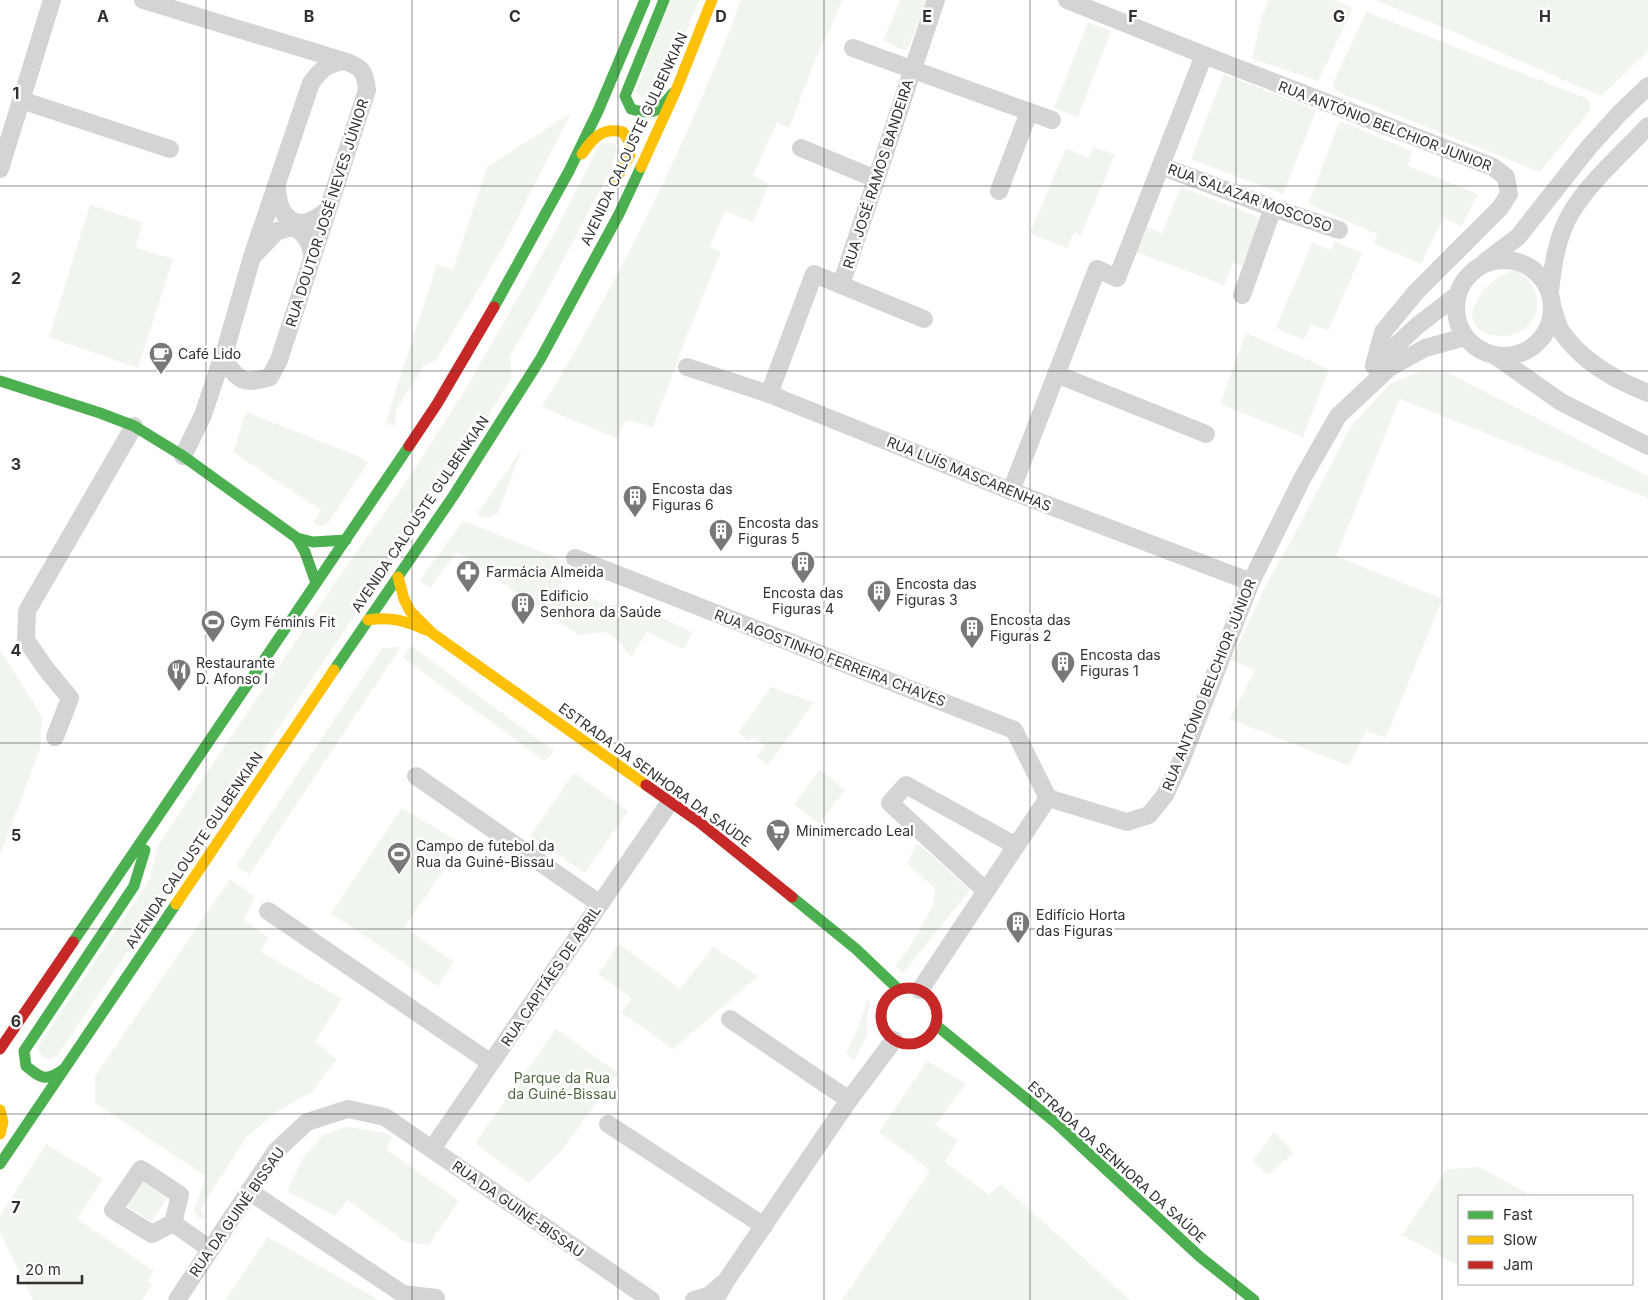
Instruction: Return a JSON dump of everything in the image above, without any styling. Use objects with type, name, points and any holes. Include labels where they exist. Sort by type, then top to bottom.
[{"type":"main road","points":[[0,1049],[437,404],[507,286],[569,171],[598,111],[645,0]]},
{"type":"main road","points":[[664,0],[625,96],[631,109],[646,114],[657,111],[678,88]]},
{"type":"main road","name":"AVENIDA CALOUSTE GULBENKIAN","points":[[0,1164],[454,495],[541,358],[619,214],[678,88],[712,0]]},
{"type":"main road","points":[[569,171],[588,145],[601,135],[610,130],[623,132],[630,143],[630,155],[612,189]]},
{"type":"main road","points":[[540,335],[541,358]]},
{"type":"main road","points":[[0,381],[134,426],[183,456],[297,538],[313,542],[346,540]]},
{"type":"main road","points":[[297,538],[305,552],[316,583]]},
{"type":"main road","points":[[398,577],[410,611],[432,633]]},
{"type":"main road","points":[[368,620],[381,617],[405,620],[432,633]]},
{"type":"main road","name":"ESTRADA DA SENHORA DA SAÚDE","points":[[432,633],[699,822],[841,937],[898,989]]},
{"type":"main road","points":[[64,1069],[52,1078],[42,1078],[26,1066],[24,1051],[134,886],[155,820]]},
{"type":"main road","points":[[898,989],[920,990],[931,1000],[937,1013],[937,1026],[927,1039],[922,1041],[904,1044],[894,1040],[885,1030],[880,1020],[882,1008],[888,998],[898,989]]},
{"type":"main road","name":"ESTRADA DA SENHORA DA SAÚDE","points":[[937,1026],[1056,1123],[1199,1256],[1254,1300]]},
{"type":"main road","points":[[0,1110],[4,1115],[3,1131],[0,1134]]},
{"type":"street","points":[[0,169],[52,0]]},
{"type":"street","points":[[143,0],[344,61]]},
{"type":"street","name":"RUA JOSÉ RAMOS BANDEIRA","points":[[769,394],[814,274],[841,285],[936,0]]},
{"type":"street","name":"RUA ANTÓNIO BELCHIOR JUNIOR","points":[[1075,2],[1204,56],[1493,167],[1506,177],[1509,194],[1500,208],[1416,292],[1383,332],[1374,365]]},
{"type":"street","points":[[853,48],[1052,120]]},
{"type":"street","points":[[300,49],[310,58],[313,70],[311,83]]},
{"type":"street","points":[[1012,491],[1097,269],[1117,278],[1204,56]]},
{"type":"street","name":"RUA DOUTOR JOSÉ NEVES JÚNIOR","points":[[183,456],[203,415],[227,344],[252,257],[311,83],[319,71],[333,63],[344,61],[356,65],[366,74],[367,90],[279,360],[270,377],[251,382],[236,376],[225,362],[227,344]]},
{"type":"street","points":[[1648,86],[1593,142],[1518,237],[1470,273],[1462,283],[1457,295],[1456,310],[1458,324],[1465,337],[1473,345],[1483,352],[1508,356],[1522,353],[1534,346],[1544,335],[1550,322],[1553,265],[1558,243],[1571,212],[1603,172],[1648,126]]},
{"type":"street","points":[[21,100],[170,149]]},
{"type":"street","points":[[1000,190],[1029,112]]},
{"type":"street","points":[[801,148],[876,179]]},
{"type":"street","name":"RUA SALAZAR MOSCOSO","points":[[1161,166],[1273,208],[1339,230]]},
{"type":"street","points":[[276,186],[282,209],[292,220],[305,223],[318,219],[328,209]]},
{"type":"street","points":[[1242,295],[1273,208]]},
{"type":"street","points":[[252,257],[277,231],[293,227],[303,233],[310,242],[313,256]]},
{"type":"street","points":[[1481,265],[1497,260],[1513,260],[1529,266],[1542,276],[1560,330],[1572,345],[1592,364],[1623,383],[1648,393]]},
{"type":"street","points":[[841,285],[924,319]]},
{"type":"street","points":[[1338,416],[1374,365],[1416,326],[1457,295]]},
{"type":"street","name":"RUA ANTÓNIO BELCHIOR JÚNIOR","points":[[1048,798],[1127,822],[1148,816],[1165,795],[1181,761],[1251,582],[1302,479],[1338,416],[1389,368],[1425,348],[1465,337]]},
{"type":"street","points":[[1494,355],[1561,402],[1648,446]]},
{"type":"street","name":"RUA LUÍS MASCARENHAS","points":[[687,367],[769,394],[1012,491],[1251,582]]},
{"type":"street","points":[[1056,374],[1206,434]]},
{"type":"street","points":[[55,737],[70,698],[46,669],[26,640],[26,611],[134,426]]},
{"type":"street","name":"RUA AGOSTINHO FERREIRA CHAVES","points":[[575,558],[1014,730],[1048,798]]},
{"type":"street","points":[[416,776],[600,904]]},
{"type":"street","points":[[986,891],[890,803],[906,785],[1016,846]]},
{"type":"street","points":[[920,990],[1048,798]]},
{"type":"street","name":"RUA CAPITÃES DE ABRIL","points":[[432,1149],[670,802]]},
{"type":"street","points":[[268,911],[492,1062]]},
{"type":"street","points":[[730,1019],[849,1100]]},
{"type":"street","points":[[715,1300],[849,1100],[894,1040]]},
{"type":"street","name":"RUA DA GUINÉ BISSAU","points":[[176,1300],[276,1151],[307,1122],[348,1109],[385,1117]]},
{"type":"street","name":"RUA DA GUINÉ-BISSAU","points":[[385,1117],[649,1298]]},
{"type":"street","points":[[608,1124],[764,1226]]},
{"type":"street","points":[[249,1191],[403,1294],[436,1298]]},
{"type":"street","points":[[173,1222],[210,1249]]},
{"type":"street","points":[[694,1300],[710,1295],[726,1281]]},
{"type":"street","points":[[649,1298],[664,1300]]},
{"type":"green space","points":[[669,0],[699,0],[662,89],[653,98],[643,98],[636,92]]},
{"type":"green space","points":[[741,0],[842,0],[829,32],[822,43],[789,128],[777,122],[753,176],[769,183],[753,222],[725,211],[710,247],[721,252],[653,427],[629,420],[624,423],[616,438],[542,407],[599,309],[651,208],[699,105]]},
{"type":"green space","points":[[900,0],[927,0],[907,51],[883,41]]},
{"type":"green space","points":[[1268,0],[1334,0],[1353,8],[1318,81],[1252,59],[1262,16]]},
{"type":"green space","points":[[1376,0],[1648,0],[1648,51],[1601,96]]},
{"type":"green space","points":[[1366,12],[1588,99],[1591,109],[1540,172],[1336,91],[1333,83]]},
{"type":"green space","points":[[1088,22],[1111,31],[1078,117],[1054,108]]},
{"type":"green space","points":[[1224,74],[1316,110],[1283,194],[1191,159]]},
{"type":"green space","points":[[571,113],[501,251],[437,359],[424,366],[396,410],[395,425],[385,424],[437,264],[453,270],[487,167]]},
{"type":"green space","points":[[1340,121],[1412,151],[1408,166],[1478,194],[1462,226],[1443,218],[1421,264],[1374,244],[1377,234],[1308,204]]},
{"type":"green space","points":[[600,143],[614,143],[617,150],[612,168],[539,306],[510,356],[512,378],[475,437],[58,1055],[48,1060],[41,1055],[37,1048],[150,879],[158,845],[345,568],[410,476],[468,385],[557,228]]},
{"type":"green space","points":[[1094,147],[1115,154],[1081,235],[1074,232],[1067,248],[1030,233],[1066,148],[1088,158]]},
{"type":"green space","points":[[1181,187],[1261,218],[1242,266],[1233,263],[1224,285],[1136,252],[1147,227],[1162,233]]},
{"type":"green space","points":[[90,205],[142,222],[136,248],[173,259],[138,368],[49,337]]},
{"type":"green space","points":[[1335,241],[1362,253],[1328,331],[1311,324],[1304,340],[1276,328],[1312,243],[1331,250]]},
{"type":"green space","points":[[1515,270],[1527,279],[1534,290],[1537,299],[1535,314],[1528,326],[1518,333],[1506,336],[1493,335],[1482,331],[1475,324],[1472,314],[1479,297],[1494,280]]},
{"type":"green space","points":[[1246,333],[1329,369],[1303,437],[1220,404]]},
{"type":"green space","points":[[1421,371],[1449,373],[1648,476],[1648,498],[1400,399],[1336,556],[1442,599],[1386,738],[1366,731],[1349,766],[1230,719],[1255,670],[1231,660],[1265,587],[1351,426],[1390,384]]},
{"type":"green space","points":[[246,412],[360,457],[368,463],[329,522],[324,526],[318,526],[313,522],[321,510],[233,452]]},
{"type":"green space","points":[[522,449],[498,513],[485,518],[477,514]]},
{"type":"green space","points":[[463,521],[569,563],[559,587],[608,604],[650,612],[693,633],[683,649],[647,632],[631,657],[615,637],[598,632],[580,636],[457,552],[430,588],[419,581]]},
{"type":"green space","points":[[411,646],[554,751],[545,761],[402,657]]},
{"type":"green space","points":[[401,647],[250,874],[236,866],[382,648]]},
{"type":"green space","points":[[0,650],[42,716],[40,749],[0,856]]},
{"type":"green space","points":[[771,687],[814,703],[768,765],[757,756],[765,745],[753,737],[749,741],[738,733]]},
{"type":"green space","points":[[820,770],[845,790],[819,824],[794,804]]},
{"type":"green space","points":[[574,773],[628,811],[585,873],[530,836]]},
{"type":"green space","name":"Campo de futebol da Rua da Guiné-Bissau","points":[[402,808],[462,844],[404,927],[454,962],[438,986],[331,913]]},
{"type":"green space","points":[[917,843],[970,890],[903,973],[895,966],[909,948],[933,906],[935,888],[907,864]]},
{"type":"green space","points":[[230,879],[255,897],[244,920],[269,938],[260,951],[342,999],[315,1042],[337,1059],[312,1092],[274,1113],[246,1138],[201,1209],[206,1219],[199,1219],[194,1211],[206,1176],[95,1103],[95,1076]]},
{"type":"green space","points":[[619,944],[680,989],[713,947],[758,976],[673,1049],[621,1012],[632,998],[598,974]]},
{"type":"green space","points":[[868,999],[870,1004],[867,1015],[867,1036],[854,1060],[846,1053],[858,1028]]},
{"type":"green space","name":"Parque da Rua da Guiné-Bissau","points":[[556,1029],[618,1073],[562,1150],[529,1183],[475,1143]]},
{"type":"green space","points":[[927,1061],[966,1084],[935,1125],[958,1140],[945,1162],[989,1195],[1001,1184],[1130,1300],[842,1300],[930,1171],[879,1132]]},
{"type":"green space","points":[[346,1127],[380,1132],[392,1136],[387,1150],[459,1201],[429,1244],[407,1243],[348,1200],[335,1216],[287,1191],[303,1158],[323,1135]]},
{"type":"green space","points":[[1274,1132],[1294,1153],[1267,1175],[1253,1160]]},
{"type":"green space","points":[[46,1144],[103,1179],[77,1219],[154,1271],[147,1281],[152,1285],[142,1300],[33,1300],[0,1232],[0,1216]]},
{"type":"green space","points":[[1479,1167],[1531,1195],[1458,1195],[1458,1265],[1402,1235],[1447,1169]]},
{"type":"green space","points":[[143,1181],[168,1197],[151,1222],[127,1206]]},
{"type":"green space","points":[[268,1237],[379,1300],[225,1300]]},
{"type":"traffic: fast","points":[[494,307],[569,171],[598,111],[645,0]]},
{"type":"traffic: fast","points":[[664,0],[625,96],[631,109],[651,112],[660,108],[673,93]]},
{"type":"traffic: fast","points":[[334,670],[454,495],[541,358],[619,214],[641,167]]},
{"type":"traffic: fast","points":[[0,381],[134,426],[183,456],[297,538],[313,542],[346,540]]},
{"type":"traffic: fast","points":[[73,942],[409,446]]},
{"type":"traffic: fast","points":[[297,538],[305,552],[316,583]]},
{"type":"traffic: fast","points":[[64,1069],[53,1076],[40,1076],[26,1066],[24,1051],[134,886],[145,850]]},
{"type":"traffic: fast","points":[[792,897],[856,949],[898,989]]},
{"type":"traffic: fast","points":[[0,1164],[176,904]]},
{"type":"traffic: fast","points":[[937,1026],[1056,1123],[1199,1256],[1254,1300]]},
{"type":"traffic: slow","points":[[641,167],[677,88],[712,0]]},
{"type":"traffic: slow","points":[[582,154],[599,135],[609,131],[623,132],[630,143],[630,155],[617,178]]},
{"type":"traffic: slow","points":[[398,577],[404,599],[410,611],[432,633],[646,785]]},
{"type":"traffic: slow","points":[[368,620],[398,620],[426,630]]},
{"type":"traffic: slow","points":[[176,904],[334,670]]},
{"type":"traffic: slow","points":[[0,1110],[3,1122],[0,1134]]},
{"type":"traffic: jam","points":[[409,446],[437,404],[494,307]]},
{"type":"traffic: jam","points":[[646,785],[699,822],[792,897]]},
{"type":"traffic: jam","points":[[0,1049],[73,942]]},
{"type":"traffic: jam","points":[[909,988],[920,990],[929,996],[935,1005],[937,1016],[935,1027],[929,1036],[920,1042],[909,1044],[898,1042],[889,1036],[883,1027],[881,1016],[883,1005],[889,996],[898,990],[909,988]]},
{"type":"place","name":"Café Lido","points":[[161,375]]},
{"type":"place","name":"Encosta das Figuras 6","points":[[635,518]]},
{"type":"place","name":"Encosta das Figuras 5","points":[[721,552]]},
{"type":"place","name":"Encosta das Figuras 4","points":[[803,584]]},
{"type":"place","name":"Farmácia Almeida","points":[[468,593]]},
{"type":"place","name":"Encosta das Figuras 3","points":[[879,613]]},
{"type":"place","name":"Edificio Senhora da Saúde","points":[[523,625]]},
{"type":"place","name":"Gym Féminis Fit","points":[[213,643]]},
{"type":"place","name":"Encosta das Figuras 2","points":[[972,649]]},
{"type":"place","name":"Encosta das Figuras 1","points":[[1063,684]]},
{"type":"place","name":"Restaurante D. Afonso I","points":[[179,692]]},
{"type":"place","name":"Minimercado Leal","points":[[778,852]]},
{"type":"place","name":"Campo de futebol da Rua da Guiné-Bissau","points":[[399,875]]},
{"type":"place","name":"Edifício Horta das Figuras","points":[[1018,944]]}]
